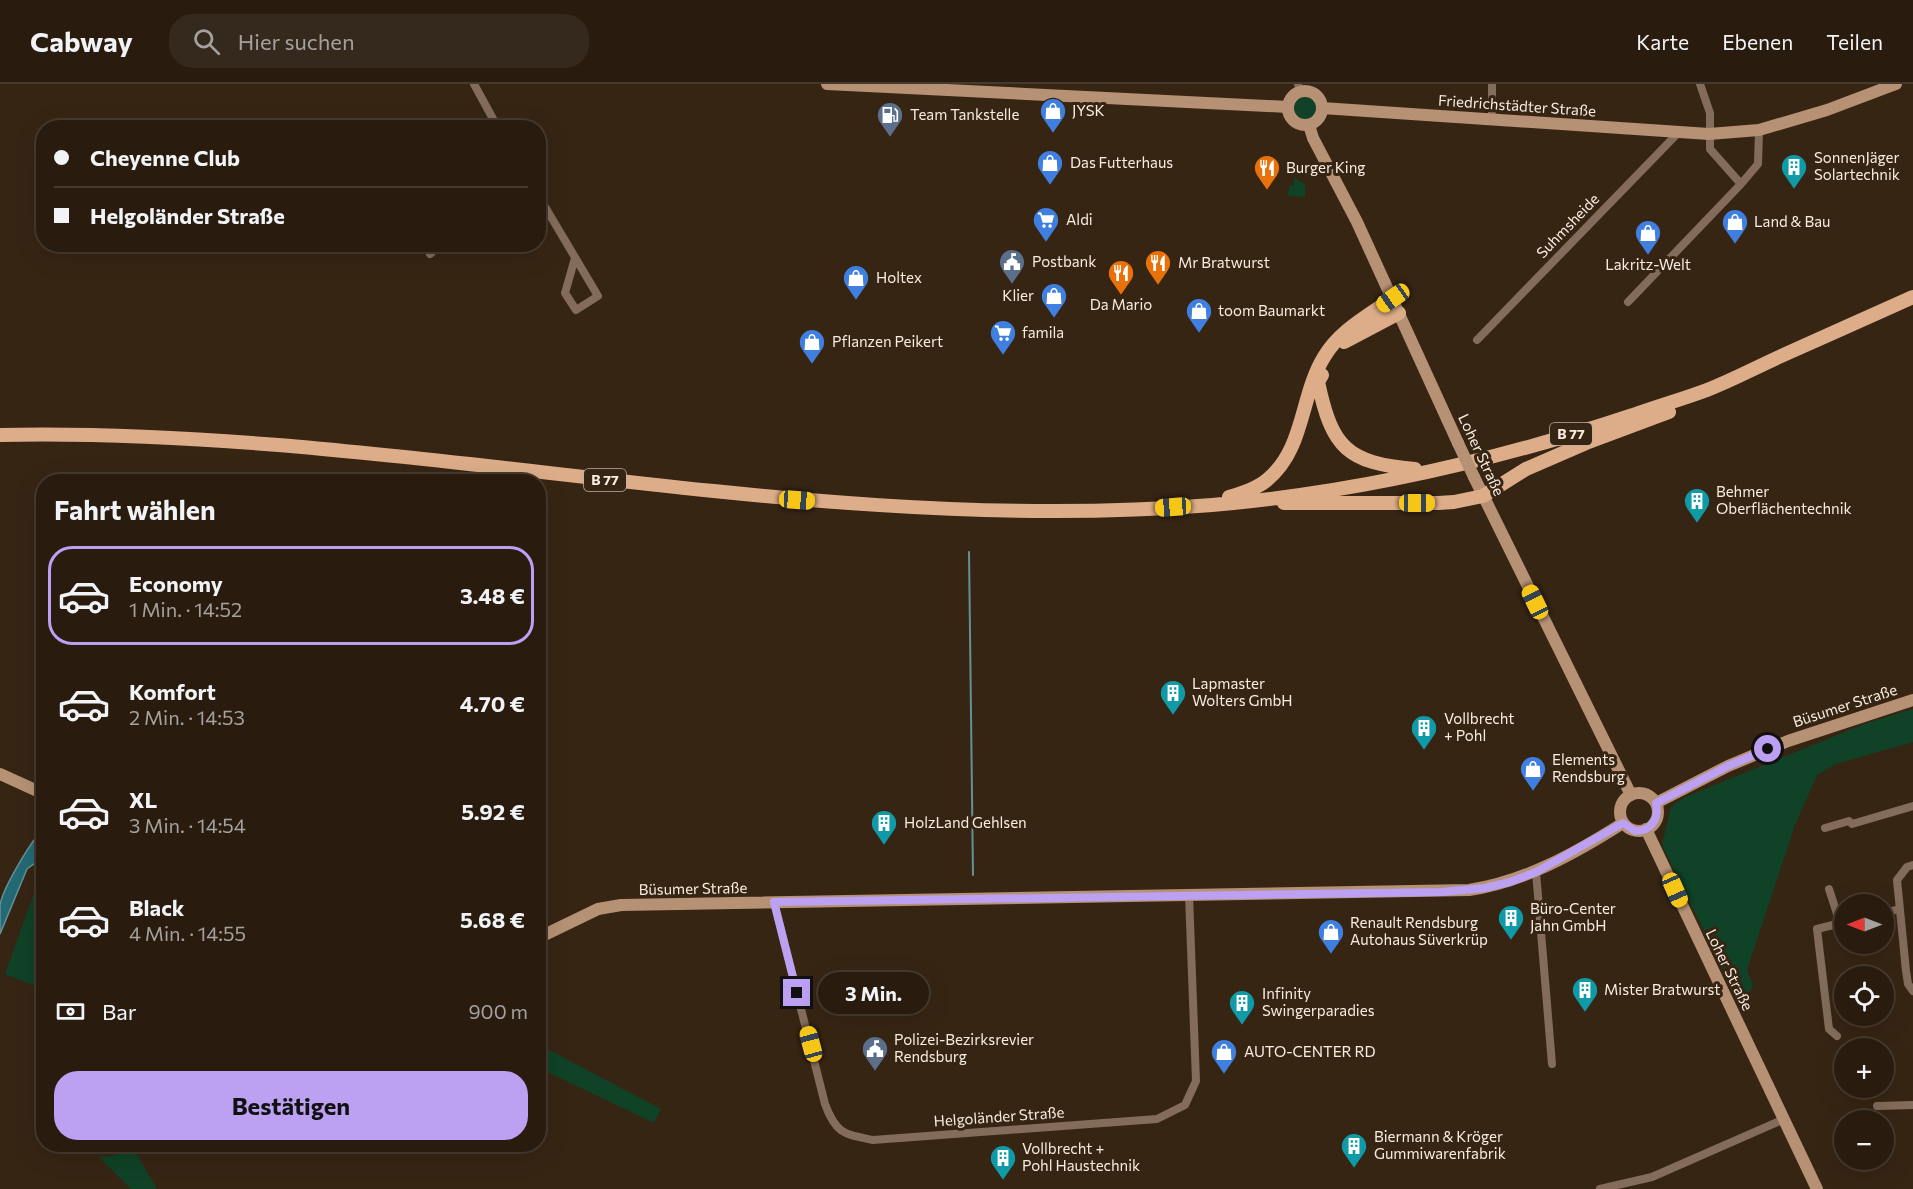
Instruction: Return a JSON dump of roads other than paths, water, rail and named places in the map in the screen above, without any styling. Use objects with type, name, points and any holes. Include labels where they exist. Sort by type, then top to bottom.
[{"type":"main road","name":"B 77","points":[[546,474],[737,495],[856,505],[984,511],[1047,512],[1231,503],[1347,486],[1432,470],[1486,458],[1593,428],[1708,390],[1913,297]]},
{"type":"main road","points":[[1210,505],[1266,481],[1279,467],[1298,435],[1312,384],[1323,359],[1338,337],[1393,298]]},
{"type":"main road","points":[[1399,313],[1344,342],[1328,362],[1318,382],[1327,420],[1335,435],[1356,456],[1383,466],[1432,470]]},
{"type":"main road","points":[[1231,503],[1438,503],[1483,496],[1526,469],[1586,443],[1679,408],[1708,390]]},
{"type":"main road","name":"B 77","points":[[0,435],[104,435],[270,444],[545,474]]},
{"type":"street","points":[[474,84],[494,120]]},
{"type":"street","points":[[827,84],[1287,107]]},
{"type":"street","points":[[1492,84],[1492,119]]},
{"type":"street","points":[[1700,84],[1710,113],[1710,149],[1741,184]]},
{"type":"street","name":"Friedrichstädter Straße","points":[[1322,108],[1709,134],[1759,130],[1827,110],[1896,84]]},
{"type":"street","points":[[1299,88],[1316,95],[1322,108],[1318,120],[1309,125],[1295,123],[1290,118],[1287,107],[1299,88]]},
{"type":"street","name":"Loher Straße","points":[[1309,125],[1313,138],[1393,298],[1483,496],[1631,795]]},
{"type":"street","points":[[1628,302],[1758,164],[1759,130]]},
{"type":"street","name":"Suhmsheide","points":[[1477,340],[1679,132]]},
{"type":"street","points":[[546,209],[575,258],[597,296],[576,310],[565,293],[575,258]]},
{"type":"street","name":"Büsumer Straße","points":[[1656,803],[1728,766],[1788,741],[1913,700]]},
{"type":"street","points":[[0,774],[36,790]]},
{"type":"street","points":[[1644,794],[1656,803],[1657,818],[1647,829],[1635,831],[1623,823],[1620,817],[1621,806],[1631,795],[1644,794]]},
{"type":"street","points":[[1825,828],[1849,821],[1852,824],[1913,806]]},
{"type":"street","name":"Büsumer Straße","points":[[546,934],[609,906],[1469,890],[1510,882],[1536,872],[1623,823]]},
{"type":"street","name":"Loher Straße","points":[[1647,829],[1817,1189]]},
{"type":"street","points":[[1913,865],[1907,867],[1897,880],[1906,971],[1908,984],[1913,991]]},
{"type":"street","points":[[1536,872],[1552,1064]]},
{"type":"street","points":[[1829,889],[1834,901]]},
{"type":"street","name":"Helgoländer Straße","points":[[774,902],[825,1104],[832,1122],[847,1134],[873,1140],[1156,1119],[1185,1105],[1196,1081],[1189,895]]},
{"type":"street","points":[[1894,910],[1899,909]]},
{"type":"street","points":[[1834,925],[1817,929],[1829,1029],[1838,1036]]},
{"type":"street","points":[[1876,1106],[1913,1105]]},
{"type":"street","points":[[1600,1189],[1652,1177],[1784,1119]]},
{"type":"water","points":[[36,838],[36,866],[34,864],[27,869],[0,934],[2,899]]},
{"type":"waterway","points":[[969,552],[973,875]]},
{"type":"place","name":"JYSK","points":[[1053,134]]},
{"type":"place","name":"Team Tankstelle","points":[[890,138]]},
{"type":"place","name":"Das Futterhaus","points":[[1050,186]]},
{"type":"place","name":"SonnenJäger Solartechnik","points":[[1794,190]]},
{"type":"place","name":"Burger King","points":[[1267,191]]},
{"type":"place","name":"Aldi","points":[[1046,243]]},
{"type":"place","name":"Land & Bau","points":[[1735,245]]},
{"type":"place","name":"Lakritz-Welt","points":[[1648,256]]},
{"type":"place","name":"Postbank","points":[[1012,285]]},
{"type":"place","name":"Mr Bratwurst","points":[[1158,286]]},
{"type":"place","name":"Da Mario","points":[[1121,296]]},
{"type":"place","name":"Holtex","points":[[856,301]]},
{"type":"place","name":"Klier","points":[[1054,319]]},
{"type":"place","name":"toom Baumarkt","points":[[1199,334]]},
{"type":"place","name":"famila","points":[[1003,356]]},
{"type":"place","name":"Pflanzen Peikert","points":[[812,365]]},
{"type":"place","name":"Behmer Oberflächentechnik","points":[[1697,524]]},
{"type":"place","name":"Lapmaster Wolters GmbH","points":[[1173,716]]},
{"type":"place","name":"Vollbrecht + Pohl","points":[[1424,751]]},
{"type":"place","name":"Elements Rendsburg","points":[[1533,792]]},
{"type":"place","name":"HolzLand Gehlsen","points":[[884,846]]},
{"type":"place","name":"Büro-Center Jahn GmbH","points":[[1511,941]]},
{"type":"place","name":"Renault Rendsburg Autohaus Süverkrüp","points":[[1331,955]]},
{"type":"place","name":"Mister Bratwurst","points":[[1585,1013]]},
{"type":"place","name":"Infinity Swingerparadies","points":[[1242,1026]]},
{"type":"place","name":"Polizei-Bezirksrevier Rendsburg","points":[[875,1072]]},
{"type":"place","name":"AUTO-CENTER RD","points":[[1224,1075]]},
{"type":"place","name":"Biermann & Kröger Gummiwarenfabrik","points":[[1354,1169]]},
{"type":"place","name":"Vollbrecht + Pohl Haustechnik","points":[[1003,1181]]}]
